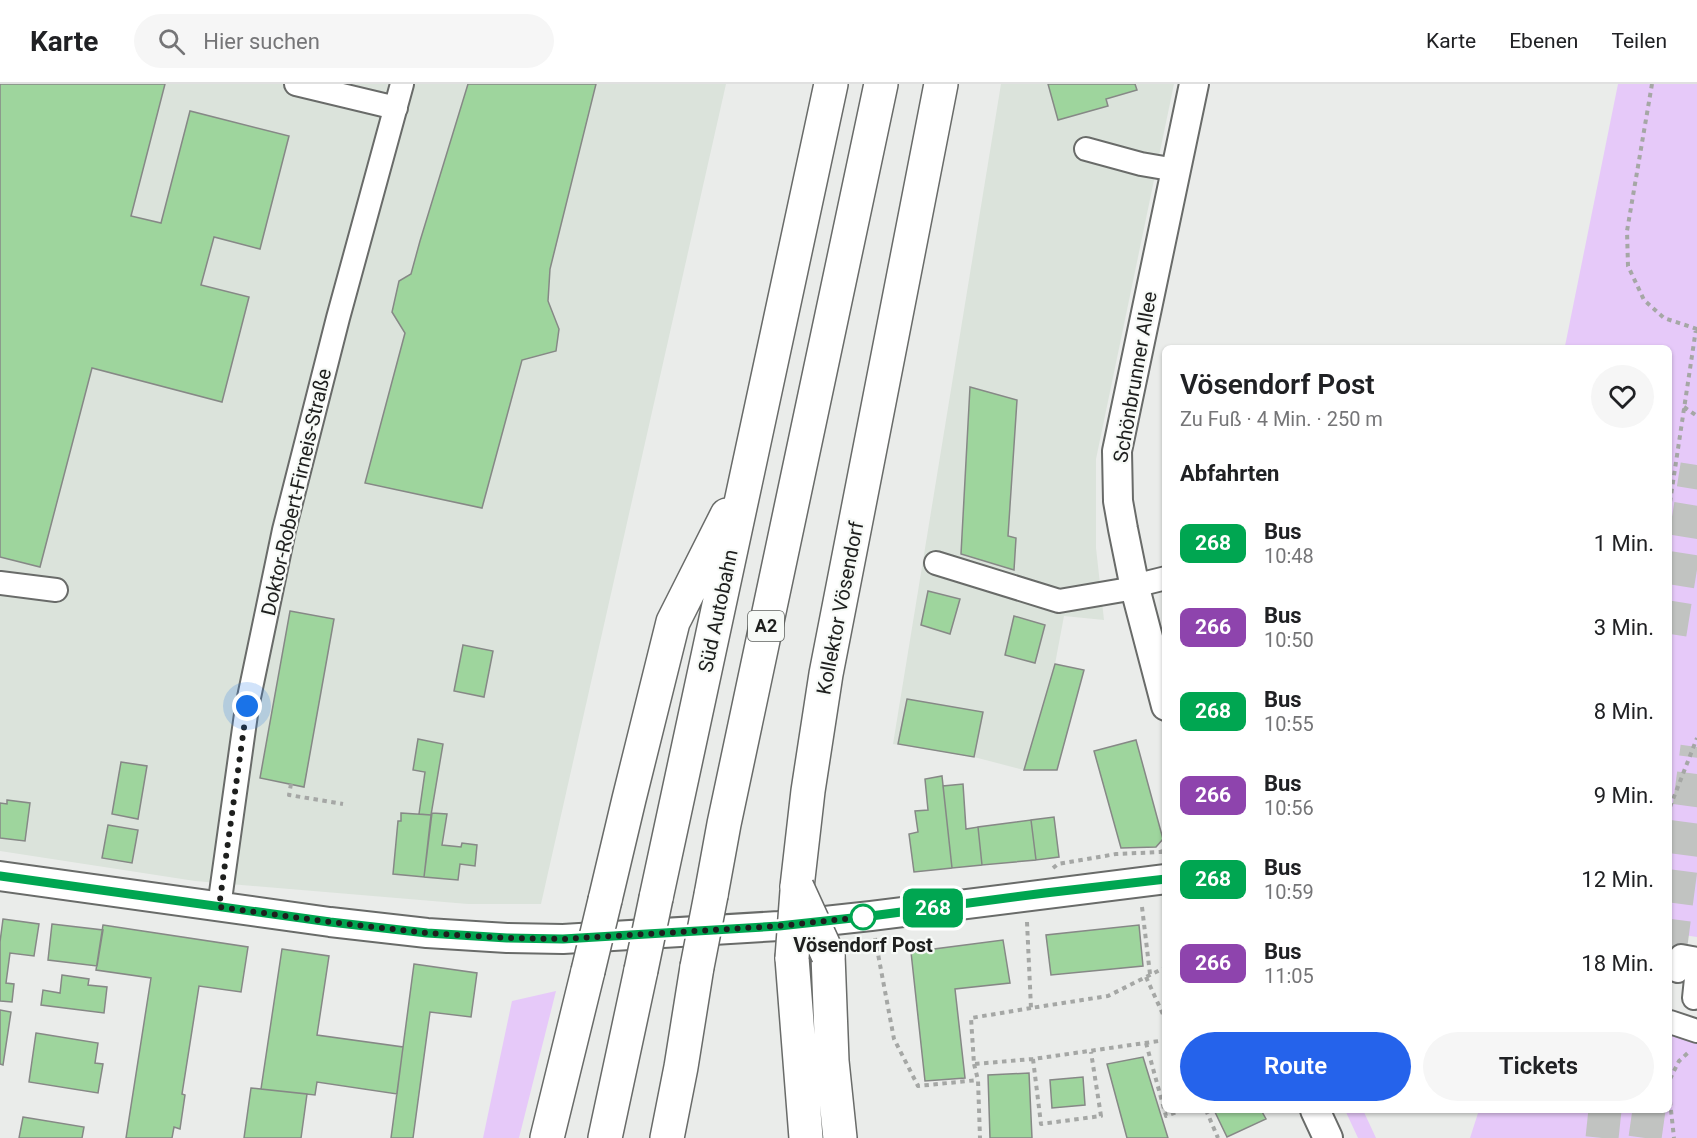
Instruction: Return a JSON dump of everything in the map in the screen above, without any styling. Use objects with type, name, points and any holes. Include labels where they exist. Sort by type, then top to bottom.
[{"type":"highway","name":"Süd Autobahn","points":[[605,1138],[831,84]]},
{"type":"highway","name":"A2","points":[[667,1138],[726,812],[881,84]]},
{"type":"highway","name":"Kollektor Vösendorf","points":[[786,1138],[792,958],[797,886],[808,791],[826,674],[941,84]]},
{"type":"highway","points":[[547,1138],[673,622],[747,476]]},
{"type":"highway","points":[[797,886],[828,955],[832,1061],[840,1138]]},
{"type":"highway","points":[[792,958],[806,1138]]},
{"type":"highway","points":[[681,1067],[681,1138]]},
{"type":"main road","name":"Schönbrunner Allee","points":[[1162,675],[1160,660],[1134,587],[1118,501],[1117,451],[1194,84]]},
{"type":"main road","points":[[0,876],[330,922],[427,933],[563,939],[767,927],[1162,879]]},
{"type":"main road","points":[[1316,1113],[1328,1138]]},
{"type":"street","points":[[296,84],[339,89],[396,108]]},
{"type":"street","name":"Doktor-Robert-Firneis-Straße","points":[[219,907],[247,706],[284,530],[338,318],[402,84]]},
{"type":"street","points":[[1086,149],[1141,164],[1176,170]]},
{"type":"street","points":[[936,563],[1059,601],[1134,587],[1162,579]]},
{"type":"street","points":[[0,583],[56,590]]},
{"type":"street","points":[[1672,969],[1678,971],[1681,956],[1697,959]]},
{"type":"street","points":[[1694,998],[1697,969]]},
{"type":"street","points":[[1672,1024],[1694,1040]]},
{"type":"path","points":[[1652,84],[1627,231],[1628,266],[1644,300],[1664,318],[1696,329],[1672,488]]},
{"type":"path","points":[[1684,407],[1697,416]]},
{"type":"path","points":[[1672,802],[1697,738]]},
{"type":"path","points":[[291,784],[289,795],[343,804]]},
{"type":"path","points":[[1141,906],[1148,976],[1162,1011]]},
{"type":"path","points":[[871,916],[894,1039],[918,1086],[978,1080]]},
{"type":"path","points":[[1027,918],[1031,1008]]},
{"type":"path","points":[[980,1138],[978,1080],[974,1064],[971,1018],[1108,996],[1162,969]]},
{"type":"path","points":[[1672,1075],[1694,1040]]},
{"type":"path","points":[[974,1064],[1091,1052],[1162,1041]]},
{"type":"path","points":[[1146,1043],[1162,1101]]},
{"type":"path","points":[[1033,1059],[1041,1124],[1101,1116],[1091,1052]]},
{"type":"path","points":[[1207,1113],[1218,1138]]},
{"type":"path","points":[[1671,1113],[1674,1138]]},
{"type":"shaded area","points":[[0,84],[726,84],[541,904],[468,904],[195,881],[0,851]]},
{"type":"shaded area","points":[[1001,84],[1174,84],[1096,459],[1096,548],[1104,620],[1064,616],[1055,664],[1024,770],[974,757],[893,744]]},
{"type":"shaded area","points":[[1618,84],[1697,84],[1697,937],[1672,933],[1672,345],[1565,345]]},
{"type":"shaded area","points":[[556,991],[519,1138],[483,1138],[512,1001]]},
{"type":"shaded area","points":[[1672,1035],[1697,1044],[1697,1138],[1470,1138],[1478,1113],[1672,1113]]},
{"type":"shaded area","points":[[1346,1113],[1364,1113],[1376,1138],[1358,1138]]},
{"type":"building","points":[[0,84],[165,84],[131,216],[161,223],[190,111],[289,136],[260,249],[214,237],[201,285],[249,297],[222,402],[92,368],[40,567],[0,557]]},
{"type":"building","points":[[468,84],[596,84],[550,269],[548,301],[559,329],[556,351],[522,360],[482,508],[365,483],[405,333],[392,312],[399,281],[411,274]]},
{"type":"building","points":[[1048,84],[1135,84],[1137,90],[1106,99],[1108,106],[1058,120]]},
{"type":"building","points":[[970,387],[1017,400],[1008,536],[1016,538],[1014,570],[961,554]]},
{"type":"building","points":[[928,591],[960,599],[950,634],[921,625]]},
{"type":"building","points":[[290,611],[334,619],[304,787],[260,778]]},
{"type":"building","points":[[1014,616],[1045,625],[1035,663],[1005,655]]},
{"type":"building","points":[[463,645],[493,651],[484,697],[454,691]]},
{"type":"building","points":[[1055,664],[1084,670],[1057,770],[1024,770]]},
{"type":"building","points":[[907,699],[983,712],[974,757],[898,744]]},
{"type":"building","points":[[418,739],[443,744],[431,815],[419,814],[425,772],[413,770]]},
{"type":"building","points":[[1136,740],[1162,835],[1162,840],[1156,847],[1121,848],[1094,751]]},
{"type":"building","points":[[121,762],[147,766],[138,819],[112,814]]},
{"type":"building","points":[[942,776],[952,868],[914,872],[909,834],[918,832],[915,811],[928,810],[925,779]]},
{"type":"building","points":[[963,784],[966,829],[978,827],[982,865],[952,868],[943,786]]},
{"type":"building","points":[[7,800],[30,803],[25,841],[0,838],[0,803],[7,804]]},
{"type":"building","points":[[401,813],[431,815],[424,877],[393,874],[398,821],[401,821]]},
{"type":"building","points":[[432,813],[447,814],[442,845],[461,847],[462,843],[477,845],[475,866],[460,864],[458,880],[424,877]]},
{"type":"building","points":[[1054,817],[1059,857],[1036,860],[1031,820]]},
{"type":"building","points":[[1031,820],[1036,860],[982,865],[978,827]]},
{"type":"building","points":[[108,825],[138,830],[132,863],[102,858]]},
{"type":"building","points":[[3,919],[39,924],[34,956],[10,953],[6,983],[14,984],[12,1002],[0,1001],[0,942]]},
{"type":"building","points":[[52,924],[103,930],[97,966],[48,960]]},
{"type":"building","points":[[103,925],[248,947],[241,992],[199,986],[182,1094],[185,1095],[180,1129],[174,1127],[172,1138],[126,1138],[151,978],[96,970]]},
{"type":"building","points":[[1139,925],[1143,966],[1051,975],[1046,935]]},
{"type":"building","points":[[1003,940],[1010,983],[955,989],[965,1078],[925,1081],[911,952]]},
{"type":"building","points":[[282,949],[329,956],[317,1035],[403,1047],[397,1094],[317,1082],[315,1095],[261,1089]]},
{"type":"building","points":[[414,964],[477,973],[471,1017],[430,1012],[413,1138],[391,1138]]},
{"type":"building","points":[[62,975],[89,979],[88,985],[107,987],[104,1013],[41,1005],[43,990],[60,993]]},
{"type":"building","points":[[0,1010],[11,1012],[3,1065],[0,1064]]},
{"type":"building","points":[[36,1033],[98,1043],[95,1063],[103,1064],[98,1093],[29,1082]]},
{"type":"building","points":[[1143,1057],[1168,1138],[1127,1138],[1107,1064]]},
{"type":"building","points":[[1029,1073],[1032,1138],[990,1138],[988,1075]]},
{"type":"building","points":[[1083,1077],[1085,1105],[1052,1108],[1050,1080]]},
{"type":"building","points":[[251,1088],[307,1094],[301,1138],[244,1138]]},
{"type":"building","points":[[1215,1113],[1263,1113],[1266,1119],[1227,1137]]},
{"type":"building","points":[[23,1117],[84,1127],[82,1138],[19,1138]]},
{"type":"tunnel","points":[[1672,621],[1697,465]]},
{"type":"tunnel","points":[[1672,937],[1697,747]]},
{"type":"tunnel","points":[[1602,1138],[1605,1113]]},
{"type":"tunnel","points":[[1645,1138],[1649,1113]]},
{"type":"bus line","name":"268","points":[[0,876],[330,922],[427,933],[563,939],[779,926],[1162,879]]},
{"type":"place","name":"Vösendorf Post","points":[[863,917]]},
{"type":"route","points":[[247,706],[219,907],[427,933],[563,939],[779,926],[863,917]]}]
